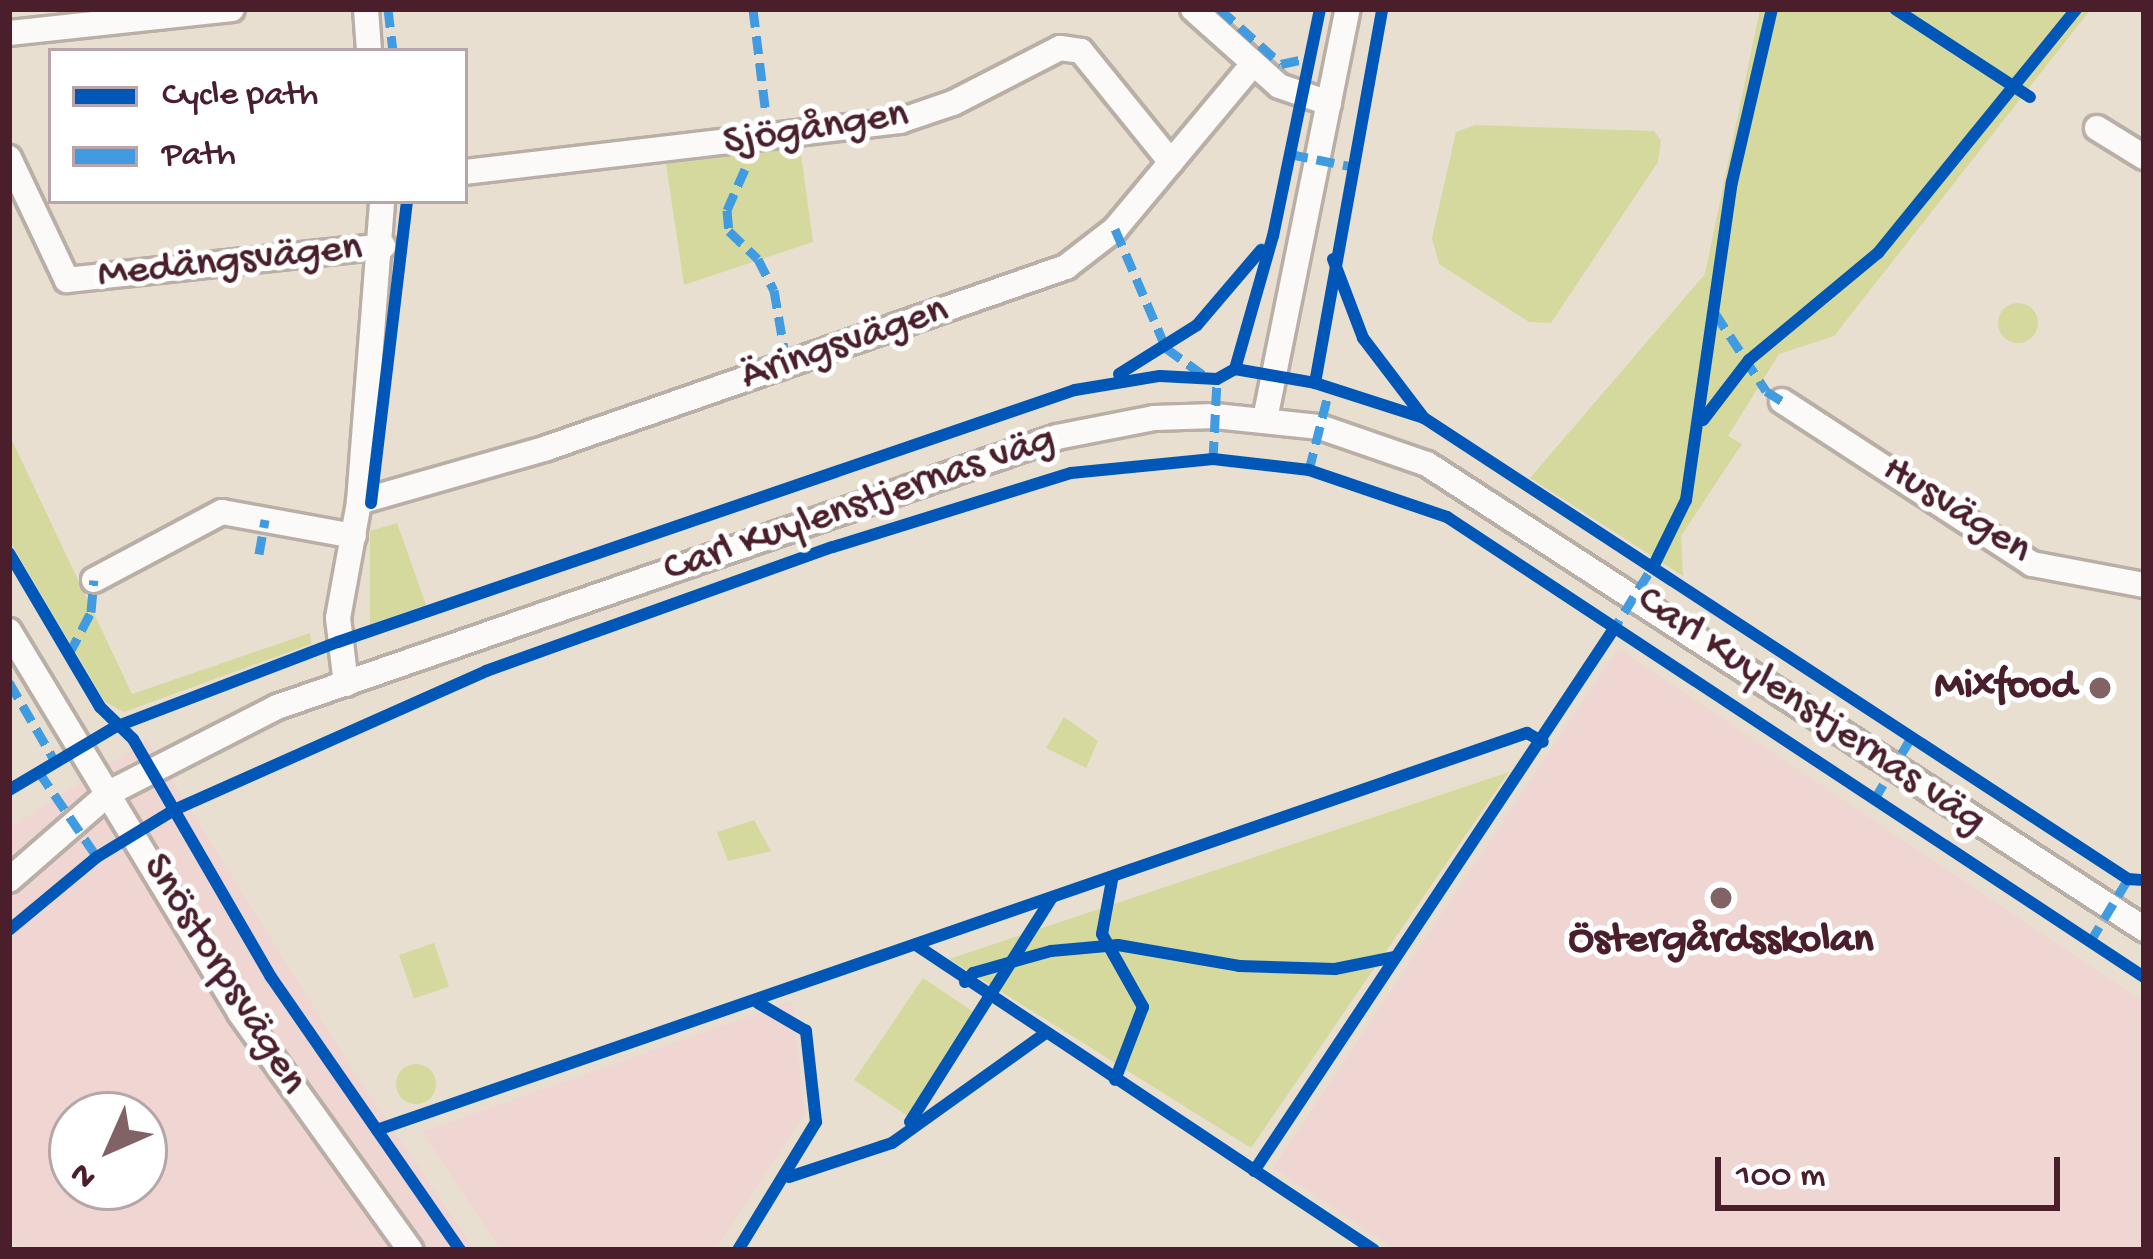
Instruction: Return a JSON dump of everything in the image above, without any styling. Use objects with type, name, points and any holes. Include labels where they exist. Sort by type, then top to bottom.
[{"type":"street","points":[[9,33],[232,9]]},
{"type":"street","points":[[366,9],[369,48]]},
{"type":"street","points":[[1193,9],[1279,86],[1329,104]]},
{"type":"street","points":[[1264,419],[1348,9]]},
{"type":"street","name":"Sjögången","points":[[468,172],[899,121],[953,104],[1060,48],[1081,51],[1171,162]]},
{"type":"street","name":"Äringsvägen","points":[[359,502],[547,448],[1066,267],[1115,229],[1252,64]]},
{"type":"street","points":[[2097,128],[2144,158]]},
{"type":"street","name":"Medängsvägen","points":[[9,158],[67,280],[383,247]]},
{"type":"street","points":[[346,684],[338,617],[359,502],[383,247],[382,204]]},
{"type":"street","name":"Husvägen","points":[[1782,401],[2032,564],[2144,585]]},
{"type":"street","name":"Carl Kuylenstjernas väg","points":[[9,880],[110,793],[241,723],[346,684],[1057,437],[1154,418],[1264,419],[1319,427],[1427,464],[2144,929]]},
{"type":"street","points":[[94,580],[222,512],[354,536]]},
{"type":"street","name":"Snöstorpsvägen","points":[[9,631],[240,1013],[410,1250]]},
{"type":"shaded area","name":"Östergårdsskolan","points":[[1618,648],[2144,1002],[2144,1250],[1396,1250],[1273,1168]]},
{"type":"shaded area","points":[[147,740],[355,1073],[475,1250],[22,1250],[9,1239],[9,828]]},
{"type":"shaded area","points":[[792,1001],[805,1114],[715,1250],[501,1250],[422,1132]]},
{"type":"green space","points":[[1760,9],[2091,9],[1834,336],[1779,354],[1728,436],[1742,444],[1681,536],[1683,576],[1530,478],[1705,274]]},
{"type":"green space","points":[[1475,125],[1654,131],[1661,141],[1658,162],[1551,323],[1529,322],[1439,264],[1432,238],[1456,132]]},
{"type":"green space","points":[[800,147],[813,242],[684,285],[666,164]]},
{"type":"green space","points":[[2018,303],[2032,309],[2038,323],[2032,337],[2018,343],[2004,337],[1998,323],[2004,309]]},
{"type":"green space","points":[[9,434],[132,694],[310,633],[311,644],[124,712],[105,702],[9,540]]},
{"type":"green space","points":[[397,523],[426,605],[370,624],[370,531]]},
{"type":"green space","points":[[1064,717],[1098,741],[1086,768],[1046,748]]},
{"type":"green space","points":[[1509,772],[1251,1148],[949,959]]},
{"type":"green space","points":[[754,820],[771,851],[728,861],[717,832]]},
{"type":"green space","points":[[434,943],[449,986],[414,999],[399,955]]},
{"type":"green space","points":[[923,978],[977,1014],[908,1116],[854,1080]]},
{"type":"green space","points":[[416,1064],[430,1070],[436,1084],[430,1098],[416,1104],[402,1098],[396,1084],[402,1070]]},
{"type":"marked path","points":[[388,9],[393,48]]},
{"type":"marked path","points":[[753,9],[769,140]]},
{"type":"marked path","points":[[1220,9],[1281,64],[1309,58]]},
{"type":"marked path","points":[[740,143],[745,169],[727,210],[729,231],[758,259],[774,290],[787,366]]},
{"type":"marked path","points":[[1290,154],[1349,166]]},
{"type":"marked path","points":[[1115,229],[1166,348],[1206,377]]},
{"type":"marked path","points":[[1715,313],[1766,391],[1782,401]]},
{"type":"marked path","points":[[1213,459],[1217,379]]},
{"type":"marked path","points":[[1309,470],[1329,391]]},
{"type":"marked path","points":[[259,554],[265,520]]},
{"type":"marked path","points":[[1610,635],[1658,558]]},
{"type":"marked path","points":[[69,654],[91,612],[94,580]]},
{"type":"marked path","points":[[9,682],[56,763]]},
{"type":"marked path","points":[[1874,800],[1912,736]]},
{"type":"marked path","points":[[39,772],[97,857]]},
{"type":"marked path","points":[[2090,942],[2128,879]]},
{"type":"cycle path","points":[[1235,369],[1273,236],[1320,9]]},
{"type":"cycle path","points":[[1315,383],[1382,9]]},
{"type":"cycle path","points":[[1654,565],[1686,500],[1732,182],[1772,9]]},
{"type":"cycle path","points":[[1895,9],[2030,97]]},
{"type":"cycle path","points":[[1703,420],[1749,360],[1878,253],[2076,9]]},
{"type":"cycle path","points":[[371,503],[407,204]]},
{"type":"cycle path","points":[[1119,374],[1197,325],[1261,250]]},
{"type":"cycle path","points":[[1333,259],[1363,338],[1424,418]]},
{"type":"cycle path","points":[[9,790],[115,727],[338,642],[1075,390],[1160,376],[1217,379],[1235,369],[1315,383],[1424,418],[2128,879],[2144,880]]},
{"type":"cycle path","points":[[9,930],[97,857],[174,810],[486,671],[833,547],[1071,473],[1213,459],[1309,470],[1447,517],[2144,977]]},
{"type":"cycle path","points":[[9,553],[100,707],[133,739],[271,977],[460,1250]]},
{"type":"cycle path","points":[[1254,1171],[1613,630]]},
{"type":"cycle path","points":[[377,1130],[1527,733],[1543,742]]},
{"type":"cycle path","points":[[1112,880],[1102,934],[1143,1007],[1115,1080]]},
{"type":"cycle path","points":[[910,1122],[1051,899]]},
{"type":"cycle path","points":[[916,945],[1374,1250]]},
{"type":"cycle path","points":[[965,982],[973,973],[1051,951],[1118,945],[1239,966],[1335,969],[1394,957]]},
{"type":"cycle path","points":[[738,1250],[816,1122],[806,1031],[758,1003]]},
{"type":"cycle path","points":[[789,1177],[892,1143],[1044,1034]]},
{"type":"place","name":"Mixfood","points":[[2100,688]]},
{"type":"place","name":"Östergårdsskolan","points":[[1721,898]]}]
